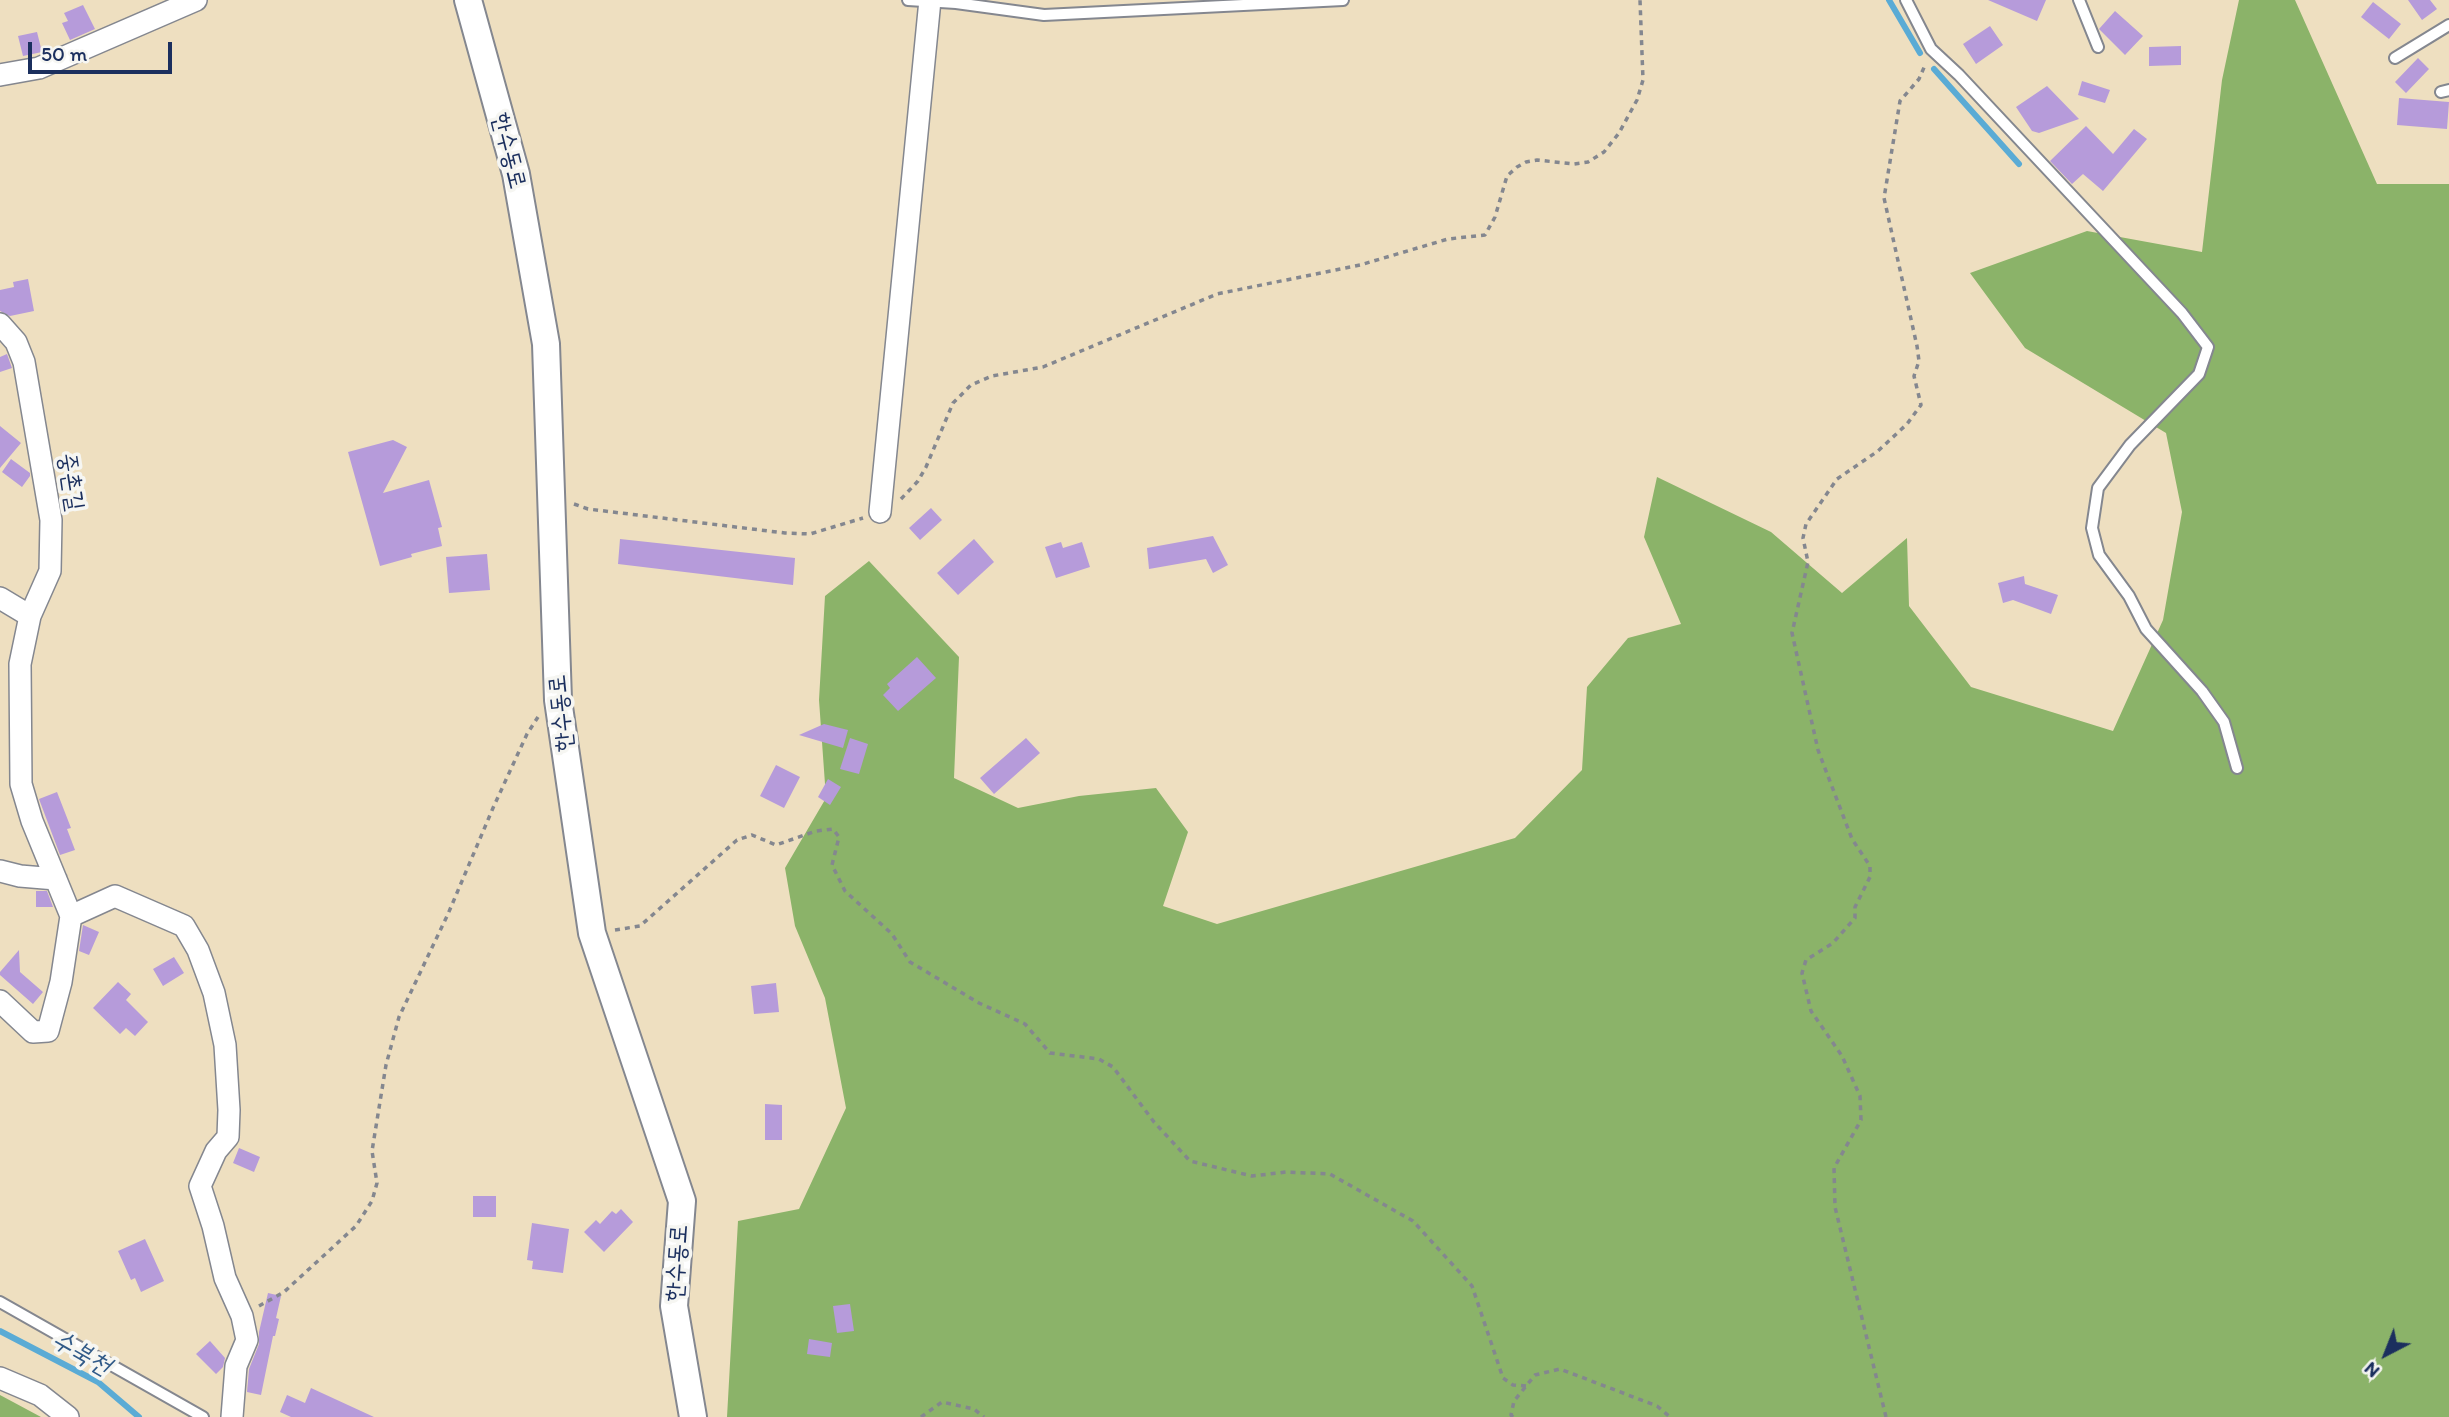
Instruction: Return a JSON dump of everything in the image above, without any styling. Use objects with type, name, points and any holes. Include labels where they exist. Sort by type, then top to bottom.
[{"type":"street","points":[[0,75],[39,68],[196,0]]},
{"type":"street","name":"한수동로","points":[[468,0],[516,174],[546,344],[558,700],[592,931],[682,1200],[674,1306],[693,1417]]},
{"type":"street","points":[[880,512],[930,1]]},
{"type":"street","name":"중촌길","points":[[0,324],[16,342],[24,362],[51,520],[50,571],[30,616],[20,664],[21,784],[32,821],[71,916]]},
{"type":"street","points":[[0,598],[30,616]]},
{"type":"street","points":[[0,871],[20,876],[56,879]]},
{"type":"street","points":[[0,1001],[33,1032],[48,1031],[61,982],[71,916],[115,896],[184,926],[198,950],[214,993],[225,1045],[229,1110],[228,1137],[216,1151],[200,1186],[214,1226],[225,1278],[242,1317],[247,1340],[236,1366],[232,1417]]},
{"type":"street","points":[[0,1378],[40,1395],[68,1417]]},
{"type":"lane","points":[[908,0],[956,3],[1044,15],[1343,0]]},
{"type":"lane","points":[[1906,0],[1931,49],[1959,75],[2173,303],[2208,347],[2199,374],[2130,445],[2098,488],[2092,528],[2099,555],[2129,596],[2146,629],[2202,691],[2224,722],[2237,768]]},
{"type":"lane","points":[[2079,0],[2098,47]]},
{"type":"lane","points":[[2395,58],[2449,24]]},
{"type":"lane","points":[[0,1302],[203,1417]]},
{"type":"path","points":[[551,497],[588,509],[785,533],[810,534],[880,512],[902,499],[918,481],[953,403],[971,385],[992,376],[1043,367],[1217,294],[1360,265],[1448,239],[1485,235],[1495,218],[1507,176],[1517,167],[1537,160],[1574,164],[1588,162],[1604,152],[1619,133],[1637,100],[1643,80],[1640,0]]},
{"type":"path","points":[[1886,1417],[1835,1207],[1834,1168],[1861,1120],[1860,1096],[1842,1056],[1811,1011],[1802,973],[1806,960],[1833,943],[1855,918],[1855,907],[1870,877],[1870,866],[1852,839],[1818,750],[1793,633],[1808,562],[1803,538],[1806,524],[1837,479],[1878,451],[1907,424],[1921,405],[1914,376],[1919,361],[1917,346],[1884,198],[1899,101],[1919,79],[1931,49]]},
{"type":"path","points":[[242,1317],[284,1292],[356,1226],[372,1201],[376,1182],[372,1151],[386,1065],[399,1017],[448,914],[527,734],[539,715]]},
{"type":"path","points":[[592,931],[640,926],[737,840],[752,835],[776,845],[816,831],[833,829],[839,837],[832,865],[845,891],[892,934],[910,962],[979,1003],[1026,1024],[1049,1053],[1099,1059],[1113,1067],[1154,1122],[1190,1161],[1252,1177],[1286,1172],[1330,1174],[1413,1222],[1472,1286],[1503,1378],[1513,1385],[1527,1386]]},
{"type":"path","points":[[1513,1417],[1511,1415],[1514,1401],[1535,1374],[1560,1369],[1657,1406],[1670,1417]]},
{"type":"path","points":[[921,1417],[942,1402],[974,1409],[984,1417]]},
{"type":"green space","points":[[2239,0],[2295,0],[2377,184],[2449,184],[2449,1417],[727,1417],[738,1221],[799,1209],[846,1108],[825,998],[795,926],[785,868],[826,798],[819,700],[825,596],[869,561],[959,657],[954,778],[1018,808],[1079,796],[1156,788],[1188,832],[1163,906],[1217,924],[1515,838],[1582,770],[1587,687],[1628,638],[1681,624],[1644,537],[1657,477],[1771,532],[1842,593],[1907,538],[1909,606],[1971,687],[2113,731],[2163,620],[2182,512],[2166,433],[2025,348],[1970,273],[2087,231],[2202,252],[2222,80]]},
{"type":"green space","points":[[0,1395],[41,1417],[0,1417]]},
{"type":"building","points":[[1988,0],[2046,0],[2037,21]]},
{"type":"building","points":[[2408,0],[2430,0],[2437,9],[2422,20]]},
{"type":"building","points":[[2373,2],[2401,24],[2389,39],[2361,17]]},
{"type":"building","points":[[83,5],[95,29],[70,40],[62,23],[68,21],[64,13]]},
{"type":"building","points":[[2115,11],[2143,36],[2125,55],[2099,29]]},
{"type":"building","points":[[1990,26],[2003,45],[1976,64],[1963,44]]},
{"type":"building","points":[[37,32],[42,52],[23,56],[18,36]]},
{"type":"building","points":[[2181,46],[2181,65],[2149,66],[2149,47]]},
{"type":"building","points":[[2418,58],[2429,69],[2406,93],[2395,82]]},
{"type":"building","points":[[2082,81],[2110,90],[2105,103],[2078,95]]},
{"type":"building","points":[[2047,86],[2079,119],[2039,133],[2032,131],[2016,107]]},
{"type":"building","points":[[2399,98],[2449,102],[2447,129],[2397,125]]},
{"type":"building","points":[[2086,126],[2113,154],[2134,129],[2147,139],[2103,191],[2083,174],[2072,184],[2050,161]]},
{"type":"building","points":[[28,279],[34,311],[10,316],[0,311],[0,290],[14,287],[13,282]]},
{"type":"building","points":[[7,354],[12,368],[0,372],[0,357]]},
{"type":"building","points":[[0,426],[21,443],[0,468]]},
{"type":"building","points":[[393,440],[407,447],[383,493],[429,480],[442,527],[438,528],[442,546],[380,566],[348,452]]},
{"type":"building","points":[[11,459],[30,473],[22,487],[2,472]]},
{"type":"building","points":[[931,508],[942,520],[920,540],[909,528]]},
{"type":"building","points":[[1213,536],[1228,565],[1213,573],[1206,559],[1149,569],[1147,548]]},
{"type":"building","points":[[620,539],[795,558],[793,585],[618,564]]},
{"type":"building","points":[[974,539],[994,562],[958,595],[937,573]]},
{"type":"building","points":[[1061,542],[1063,548],[1082,542],[1090,567],[1056,578],[1045,547]]},
{"type":"building","points":[[487,554],[490,590],[449,593],[446,557]]},
{"type":"building","points":[[2024,576],[2025,584],[2058,595],[2051,614],[2013,600],[2003,603],[1998,583]]},
{"type":"building","points":[[917,657],[936,678],[898,711],[883,695],[890,688],[887,684]]},
{"type":"building","points":[[824,724],[848,730],[843,748],[799,735]]},
{"type":"building","points":[[850,738],[868,744],[859,774],[840,769]]},
{"type":"building","points":[[1026,738],[1040,753],[994,794],[980,778]]},
{"type":"building","points":[[776,765],[800,777],[784,808],[760,796]]},
{"type":"building","points":[[828,779],[841,787],[830,805],[818,797]]},
{"type":"building","points":[[57,792],[71,828],[67,829],[75,850],[60,855],[39,799]]},
{"type":"building","points":[[36,891],[47,891],[53,907],[36,907]]},
{"type":"building","points":[[83,925],[99,932],[89,955],[79,951]]},
{"type":"building","points":[[19,950],[20,972],[43,992],[33,1004],[0,975]]},
{"type":"building","points":[[174,957],[184,973],[163,986],[153,969]]},
{"type":"building","points":[[118,982],[131,994],[126,1000],[148,1022],[135,1036],[126,1028],[120,1034],[93,1008]]},
{"type":"building","points":[[776,983],[779,1012],[754,1014],[751,986]]},
{"type":"building","points":[[765,1104],[782,1105],[782,1140],[765,1140]]},
{"type":"building","points":[[239,1148],[260,1157],[254,1172],[233,1163]]},
{"type":"building","points":[[473,1196],[496,1196],[496,1217],[473,1217]]},
{"type":"building","points":[[621,1209],[633,1222],[604,1252],[584,1232],[596,1220],[600,1224],[612,1211],[616,1214]]},
{"type":"building","points":[[532,1223],[569,1229],[563,1273],[532,1269],[533,1261],[527,1260]]},
{"type":"building","points":[[145,1239],[164,1281],[141,1292],[135,1278],[131,1280],[118,1251]]},
{"type":"building","points":[[268,1293],[281,1296],[276,1318],[279,1319],[261,1395],[247,1392],[249,1369],[259,1344]]},
{"type":"building","points":[[850,1304],[854,1331],[837,1333],[833,1306]]},
{"type":"building","points":[[809,1339],[832,1343],[830,1357],[807,1354]]},
{"type":"building","points":[[210,1341],[225,1358],[223,1367],[216,1374],[196,1354]]},
{"type":"building","points":[[311,1388],[374,1417],[291,1417],[280,1412],[287,1395],[305,1403]]},
{"type":"waterway","points":[[1889,0],[1920,53]]},
{"type":"waterway","points":[[1934,69],[2019,164]]},
{"type":"waterway","name":"수북천","points":[[0,1331],[98,1382],[139,1417]]}]
